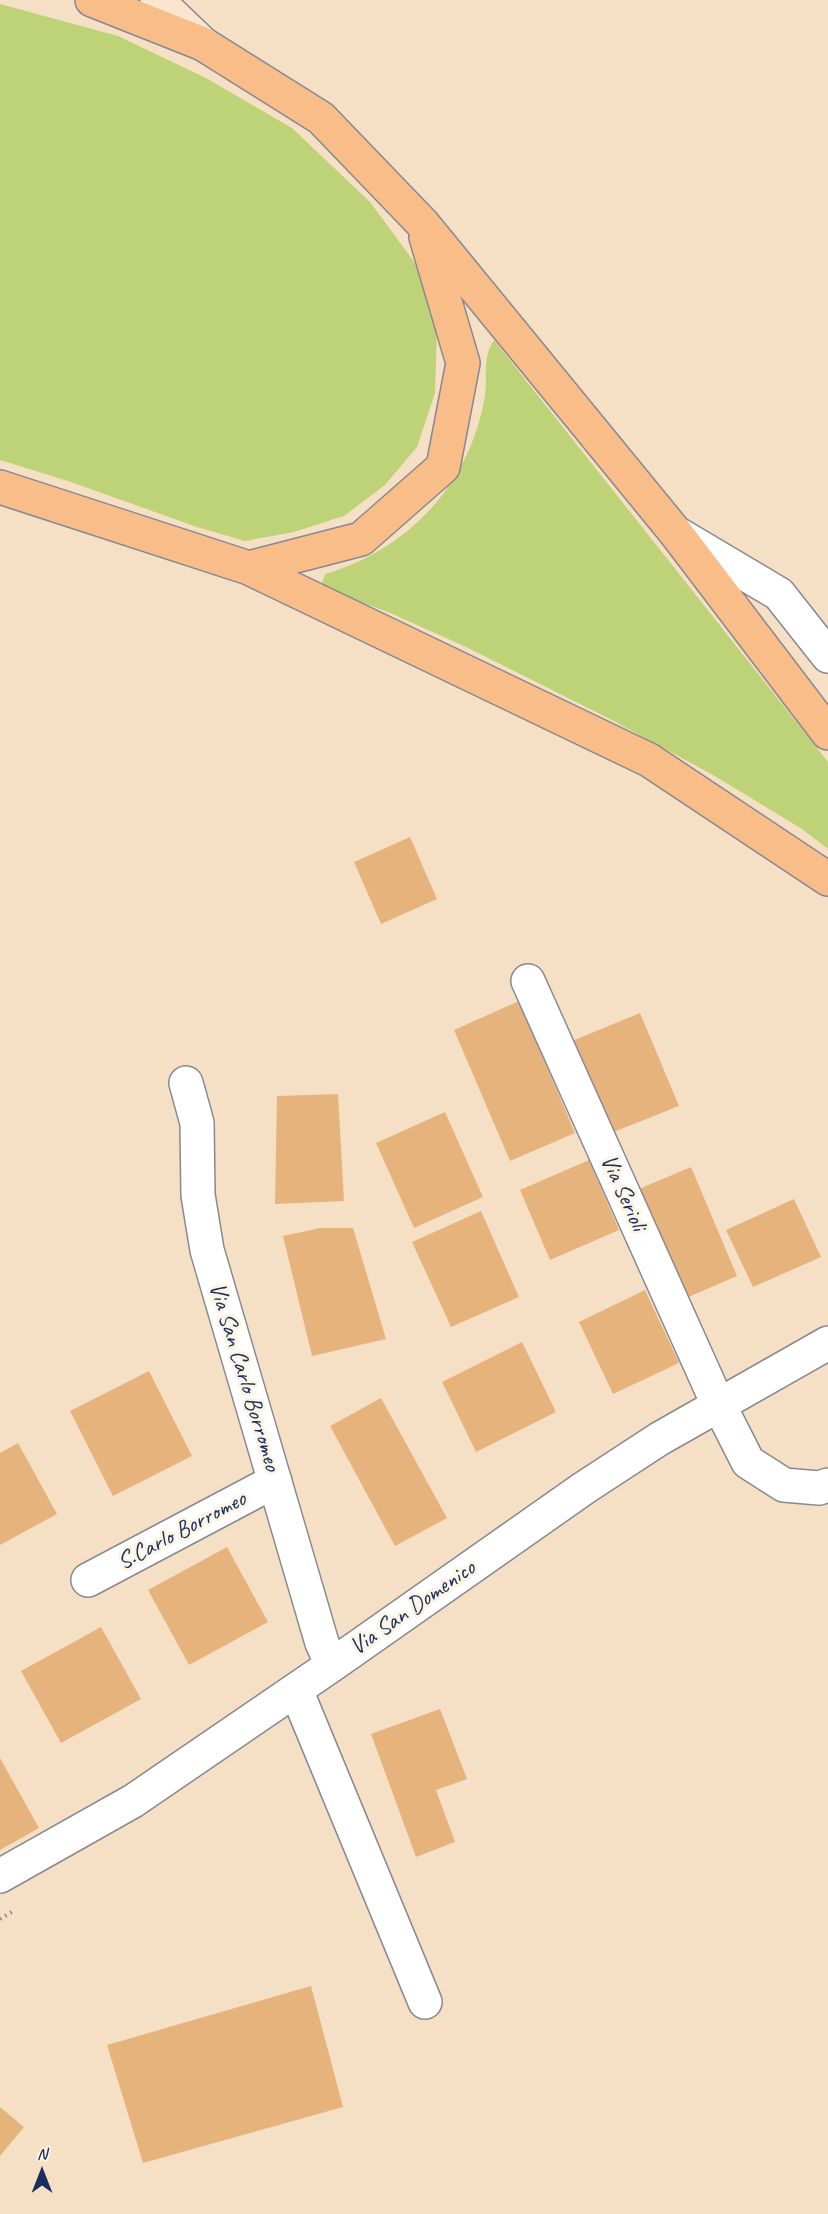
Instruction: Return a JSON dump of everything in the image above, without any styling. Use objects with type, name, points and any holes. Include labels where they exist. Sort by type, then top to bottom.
[{"type":"main road","points":[[92,0],[203,44],[321,118],[423,224],[675,532],[828,733]]},
{"type":"main road","points":[[249,568],[361,539],[443,467],[463,363],[423,224]]},
{"type":"main road","points":[[0,487],[249,568],[649,760],[828,879]]},
{"type":"street","points":[[157,0],[203,44]]},
{"type":"street","points":[[675,532],[779,594],[828,656]]},
{"type":"street","name":"Via Serioli","points":[[528,981],[719,1404],[748,1462],[784,1485],[819,1488],[828,1485]]},
{"type":"street","name":"Via San Carlo Borromeo","points":[[186,1083],[197,1123],[198,1195],[207,1250],[322,1643],[332,1665]]},
{"type":"street","name":"Via San Domenico","points":[[0,1875],[133,1801],[584,1488],[659,1439],[828,1343]]},
{"type":"street","name":"S.Carlo Borromeo","points":[[88,1580],[276,1481]]},
{"type":"street","points":[[296,1690],[425,2002]]},
{"type":"green space","points":[[0,4],[118,36],[206,78],[292,128],[370,202],[415,263],[437,329],[435,393],[417,447],[385,485],[344,516],[294,532],[245,541],[0,460]]},
{"type":"green space","points":[[494,340],[828,762],[828,849],[802,829],[713,775],[610,719],[466,647],[388,612],[334,592],[322,583],[325,574],[355,563],[382,549],[407,531],[448,487],[464,461],[476,432],[484,401],[486,362]]},
{"type":"building","points":[[410,837],[437,899],[381,924],[354,862]]},
{"type":"building","points":[[519,1001],[575,1133],[510,1161],[454,1030]]},
{"type":"building","points":[[640,1013],[679,1106],[611,1133],[572,1041]]},
{"type":"building","points":[[338,1094],[344,1201],[275,1204],[277,1096]]},
{"type":"building","points":[[445,1112],[483,1197],[414,1228],[376,1143]]},
{"type":"building","points":[[589,1160],[619,1230],[550,1260],[520,1190]]},
{"type":"building","points":[[691,1167],[737,1276],[686,1298],[639,1189]]},
{"type":"building","points":[[794,1199],[821,1257],[753,1287],[726,1230]]},
{"type":"building","points":[[481,1211],[519,1297],[451,1327],[412,1242]]},
{"type":"building","points":[[320,1228],[353,1228],[386,1339],[312,1356],[283,1236]]},
{"type":"building","points":[[645,1290],[679,1363],[613,1394],[579,1322]]},
{"type":"building","points":[[522,1342],[556,1412],[476,1452],[442,1382]]},
{"type":"building","points":[[149,1371],[192,1456],[113,1496],[70,1411]]},
{"type":"building","points":[[381,1398],[447,1518],[395,1546],[330,1426]]},
{"type":"building","points":[[18,1443],[57,1514],[0,1545],[0,1453]]},
{"type":"building","points":[[227,1547],[268,1622],[189,1665],[148,1590]]},
{"type":"building","points":[[101,1627],[141,1699],[61,1743],[21,1671]]},
{"type":"building","points":[[440,1709],[467,1779],[436,1790],[455,1842],[416,1857],[371,1734]]},
{"type":"building","points":[[0,1758],[39,1828],[0,1850]]},
{"type":"building","points":[[311,1986],[343,2107],[143,2163],[107,2045]]},
{"type":"building","points":[[0,2107],[24,2127],[0,2156]]}]
